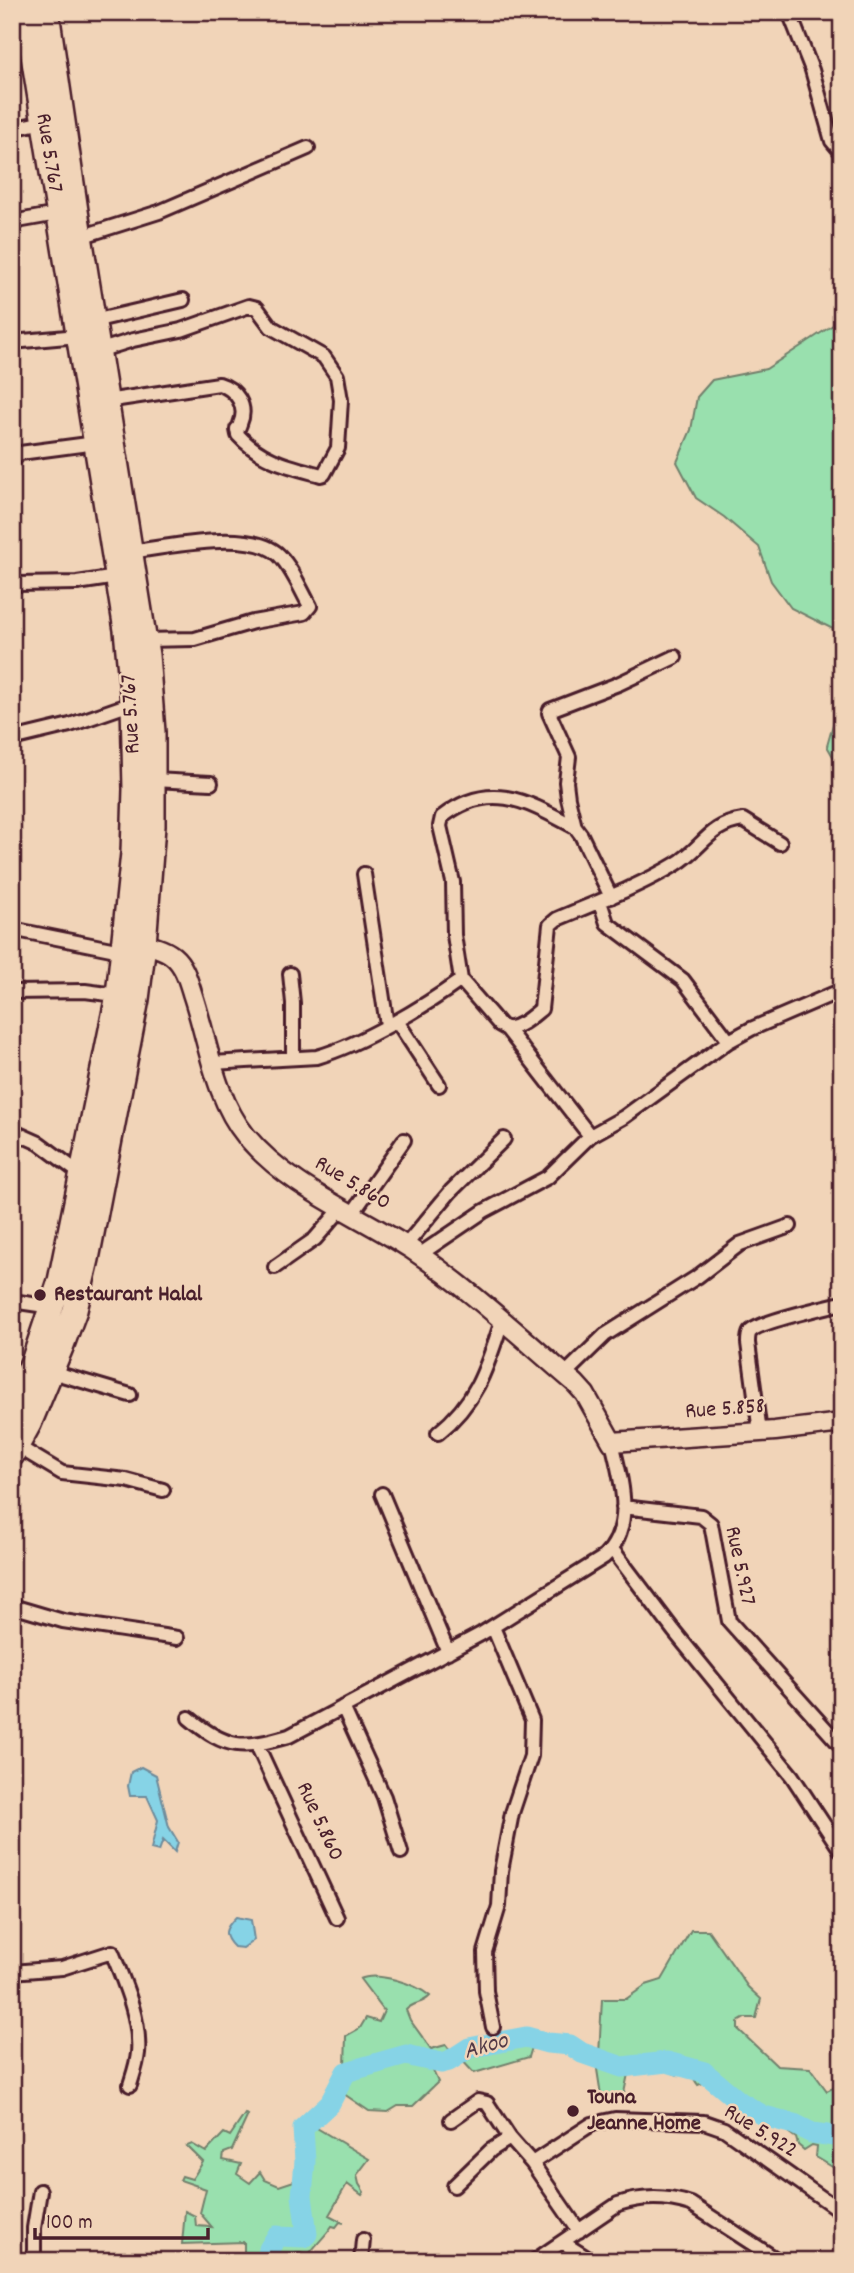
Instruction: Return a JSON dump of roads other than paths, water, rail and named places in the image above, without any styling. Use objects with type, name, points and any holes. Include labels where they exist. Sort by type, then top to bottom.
[{"type":"highway","name":"Rue 5.767","points":[[26,12],[44,121],[66,212]]},
{"type":"highway","name":"Rue 5.767","points":[[47,12],[66,212],[85,328],[96,443],[126,630],[133,703],[135,789],[129,945]]},
{"type":"highway","points":[[15,1451],[52,1372],[75,1310],[87,1259],[128,997],[129,945],[153,780],[153,732],[144,640],[98,351],[85,328],[80,237],[66,212]]},
{"type":"highway","points":[[12,1408],[34,1359],[52,1307],[68,1249],[86,1143],[128,997]]},
{"type":"street","points":[[789,12],[812,70],[832,141],[842,153]]},
{"type":"street","points":[[12,130],[44,121]]},
{"type":"street","points":[[80,237],[159,212],[308,148]]},
{"type":"street","points":[[12,222],[66,212]]},
{"type":"street","points":[[12,342],[85,328],[183,300]]},
{"type":"street","points":[[98,351],[181,330],[249,306],[257,309],[271,327],[324,357],[337,376],[341,400],[338,448],[321,475],[286,467],[267,458],[238,435],[237,429],[242,416],[240,399],[229,387],[219,384],[106,401]]},
{"type":"street","points":[[12,461],[20,453],[96,443]]},
{"type":"street","points":[[130,552],[230,540],[256,543],[278,554],[310,606],[304,613],[253,622],[195,639],[144,640]]},
{"type":"street","points":[[17,584],[77,583],[117,577]]},
{"type":"street","points":[[675,657],[618,684],[550,710],[550,717],[569,757],[566,782],[575,827],[581,835],[605,899],[607,923],[683,980],[729,1041]]},
{"type":"street","points":[[12,739],[78,723],[133,703]]},
{"type":"street","points":[[153,780],[211,783]]},
{"type":"street","points":[[575,827],[521,800],[502,796],[483,797],[466,803],[442,817],[440,826],[453,881],[454,936],[461,980],[500,1025],[508,1029],[590,1136]]},
{"type":"street","points":[[508,1029],[526,1023],[541,1009],[550,925],[557,919],[679,863],[727,823],[743,820],[780,843]]},
{"type":"street","points":[[363,874],[392,1023],[439,1085]]},
{"type":"street","points":[[12,929],[129,945]]},
{"type":"street","name":"Rue 5.860","points":[[129,945],[165,951],[181,964],[231,1115],[258,1151],[346,1211],[412,1250],[502,1321],[585,1394],[612,1442]]},
{"type":"street","points":[[290,974],[293,1058]]},
{"type":"street","points":[[212,1063],[317,1057],[333,1052],[392,1023],[461,980]]},
{"type":"street","points":[[412,1250],[548,1177],[590,1136],[624,1118],[729,1041],[842,990]]},
{"type":"street","points":[[12,992],[85,991],[128,997]]},
{"type":"street","points":[[12,1131],[39,1143],[82,1175]]},
{"type":"street","points":[[412,1250],[451,1191],[504,1139]]},
{"type":"street","points":[[275,1267],[315,1239],[346,1211],[404,1140]]},
{"type":"street","points":[[565,1374],[606,1335],[697,1277],[740,1244],[790,1226]]},
{"type":"street","points":[[12,1301],[52,1307]]},
{"type":"street","points":[[760,1432],[748,1343],[752,1330],[842,1303]]},
{"type":"street","points":[[438,1433],[457,1418],[475,1392],[502,1321]]},
{"type":"street","points":[[52,1372],[130,1395]]},
{"type":"street","name":"Rue 5.858","points":[[612,1442],[760,1432],[842,1423]]},
{"type":"street","points":[[189,1718],[210,1736],[226,1742],[257,1745],[289,1736],[493,1627],[604,1557],[612,1549],[623,1525],[621,1482],[612,1442]]},
{"type":"street","points":[[15,1451],[62,1474],[126,1480],[163,1490]]},
{"type":"street","points":[[382,1494],[448,1652]]},
{"type":"street","name":"Rue 5.927","points":[[623,1507],[701,1516],[711,1524],[729,1621],[842,1747]]},
{"type":"street","points":[[612,1549],[674,1631],[792,1776],[842,1852]]},
{"type":"street","points":[[12,1606],[64,1621],[177,1638]]},
{"type":"street","points":[[493,1627],[533,1720],[531,1756],[512,1813],[501,1871],[499,1906],[485,1952],[486,1991],[494,2027]]},
{"type":"street","points":[[343,1707],[384,1797],[401,1852]]},
{"type":"street","name":"Rue 5.860","points":[[257,1745],[337,1918]]},
{"type":"street","points":[[12,1972],[62,1968],[113,1952],[124,1981],[138,2043],[138,2056],[130,2085]]},
{"type":"street","points":[[451,2120],[478,2101],[487,2103],[579,2231]]},
{"type":"street","name":"Rue 5.922","points":[[532,2163],[592,2124],[602,2121],[615,2119],[704,2122],[724,2129],[842,2213]]},
{"type":"street","points":[[454,2186],[491,2150],[510,2138]]},
{"type":"street","points":[[34,2261],[34,2228],[40,2192]]},
{"type":"street","points":[[534,2261],[618,2204],[633,2199],[679,2200],[691,2204],[779,2261]]},
{"type":"street","points":[[361,2261],[363,2240]]},
{"type":"street","points":[[562,2242],[592,2261]]},
{"type":"water","points":[[141,1767],[156,1775],[169,1827],[178,1842],[175,1852],[163,1840],[159,1851],[151,1849],[158,1820],[147,1796],[130,1796],[128,1786],[131,1772]]},
{"type":"water","points":[[236,1917],[251,1920],[254,1940],[243,1948],[234,1947],[226,1935],[229,1925]]},
{"type":"waterway","name":"Akoo","points":[[267,2261],[269,2249],[277,2236],[304,2237],[307,2234],[302,2196],[305,2161],[303,2128],[330,2103],[346,2072],[406,2055],[441,2063],[469,2048],[526,2037],[570,2045],[582,2053],[622,2067],[667,2062],[704,2072],[740,2102],[764,2116],[794,2124],[812,2133],[842,2137]]},
{"type":"place","name":"Restaurant Halal","points":[[40,1295]]},
{"type":"place","name":"Touna Jeanne Home","points":[[573,2111]]}]
